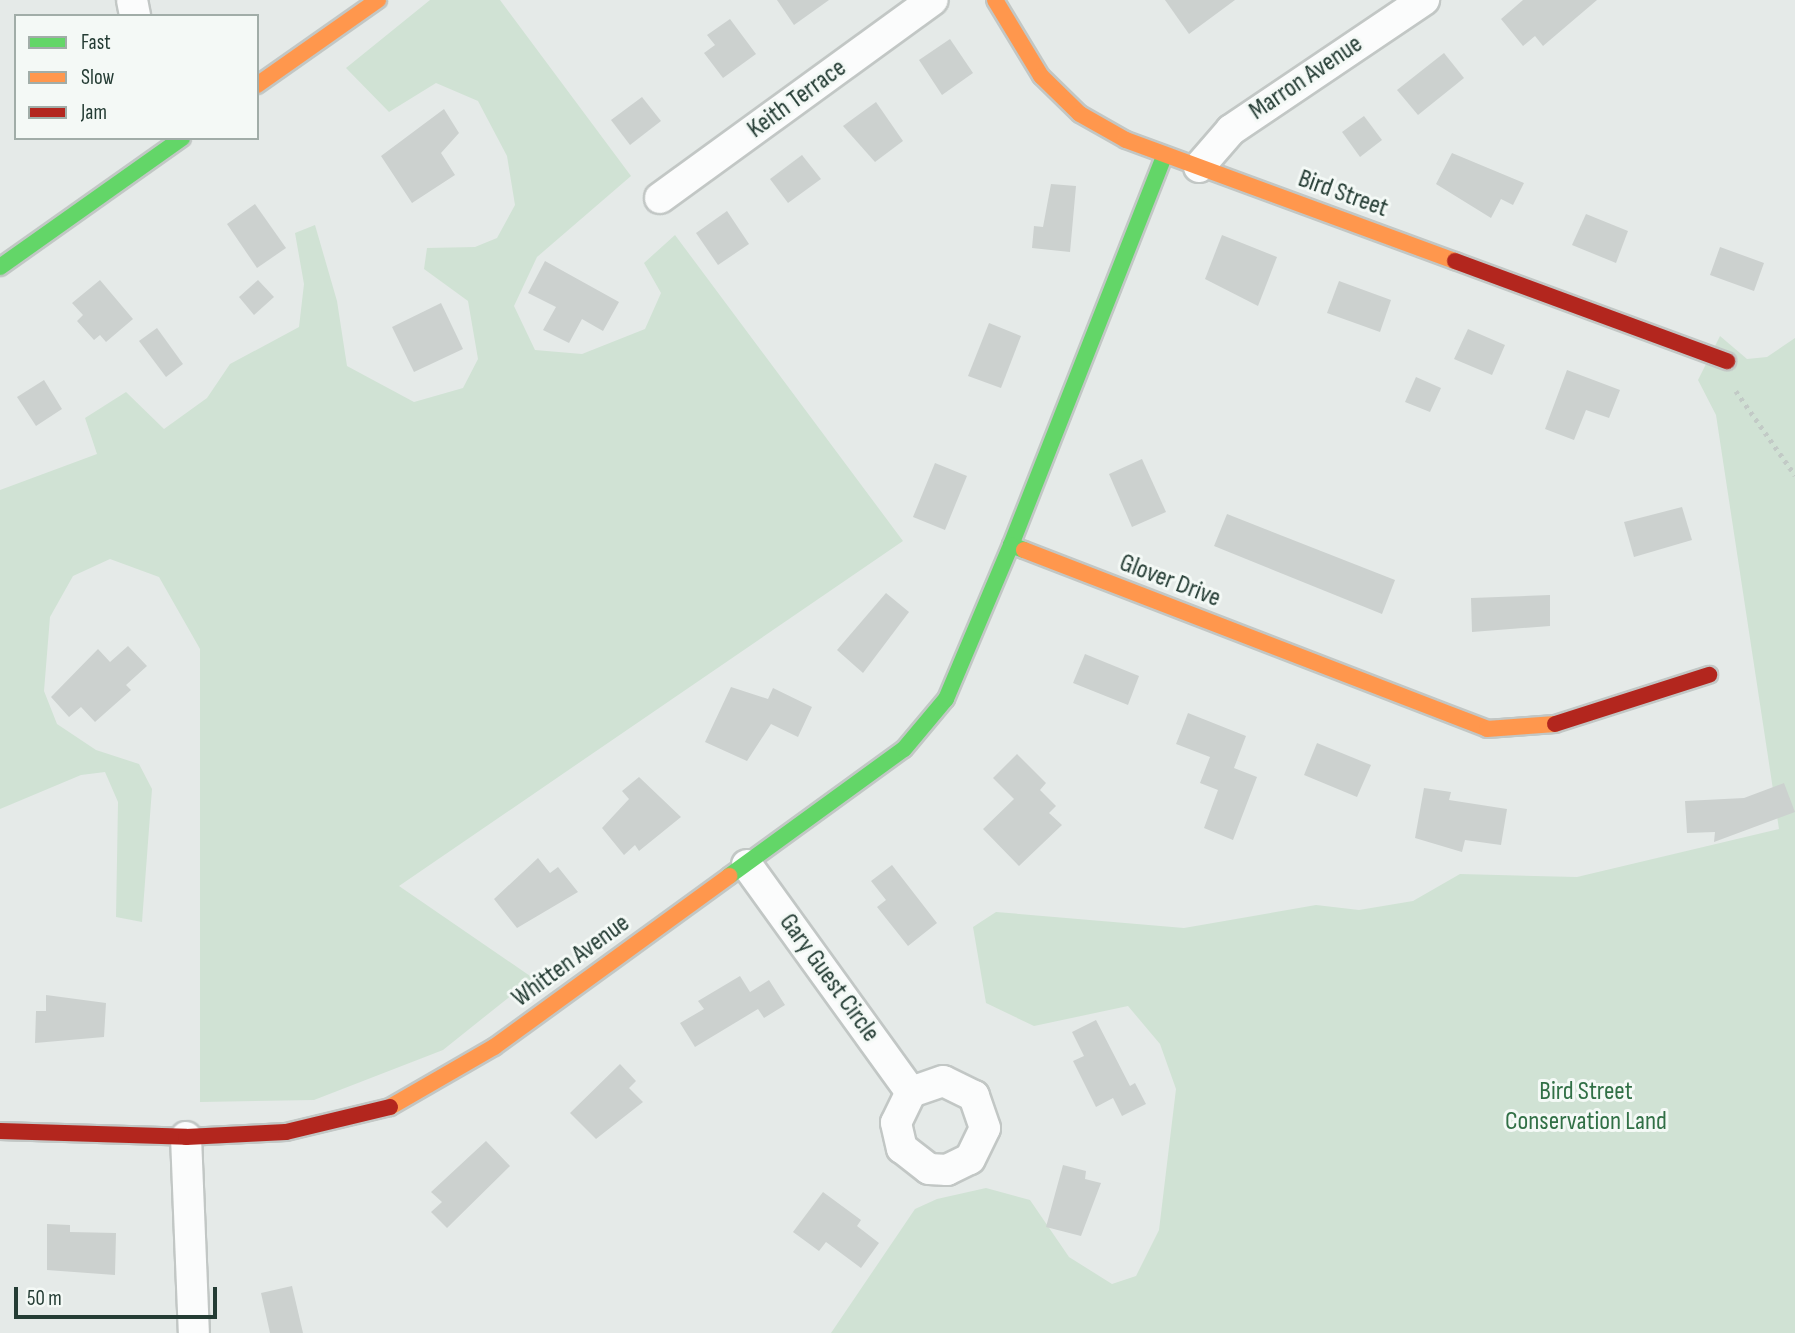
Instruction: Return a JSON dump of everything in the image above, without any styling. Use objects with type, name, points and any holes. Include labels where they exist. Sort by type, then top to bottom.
[{"type":"street","points":[[259,84],[378,0]]},
{"type":"street","name":"Keith Terrace","points":[[660,198],[933,0]]},
{"type":"street","name":"Bird Street","points":[[995,0],[1041,76],[1080,114],[1165,155],[1727,360]]},
{"type":"street","name":"Marron Avenue","points":[[1199,167],[1231,130],[1424,0]]},
{"type":"street","points":[[0,267],[153,148],[176,140]]},
{"type":"street","points":[[1011,545],[1165,155]]},
{"type":"street","name":"Glover Drive","points":[[1011,545],[1487,729],[1522,731],[1559,724],[1709,675]]},
{"type":"street","name":"Whitten Avenue","points":[[0,1130],[186,1137],[328,1127],[418,1095],[494,1047],[880,769],[925,728],[965,663],[1011,545]]},
{"type":"street","name":"Gary Guest Circle","points":[[747,865],[911,1092]]},
{"type":"street","points":[[186,1137],[194,1333]]},
{"type":"path","points":[[1727,360],[1739,402],[1795,475]]},
{"type":"green space","points":[[430,0],[500,0],[631,176],[537,257],[514,306],[535,350],[582,354],[645,329],[661,293],[644,263],[675,235],[903,541],[399,886],[533,978],[443,1050],[314,1100],[200,1102],[200,649],[159,577],[110,559],[73,576],[50,617],[44,691],[57,724],[96,750],[139,764],[152,789],[142,922],[116,917],[118,802],[105,772],[81,775],[0,809],[0,490],[97,454],[85,418],[126,392],[164,429],[207,398],[230,364],[299,327],[304,284],[295,233],[315,225],[337,301],[347,366],[414,402],[463,388],[478,359],[468,301],[424,269],[427,248],[475,247],[497,238],[515,205],[507,156],[478,101],[436,83],[389,112],[346,68]]},
{"type":"green space","name":"Bird Street Conservation Land","points":[[1720,336],[1747,359],[1767,357],[1795,338],[1795,1333],[831,1333],[915,1209],[937,1199],[986,1188],[1030,1200],[1069,1257],[1112,1284],[1136,1276],[1159,1230],[1176,1089],[1160,1044],[1128,1006],[1034,1026],[986,1003],[973,927],[996,912],[1184,928],[1316,905],[1359,910],[1413,901],[1460,874],[1577,877],[1779,829],[1716,415],[1698,380]]},
{"type":"building","points":[[777,0],[829,0],[794,25]]},
{"type":"building","points":[[1165,0],[1235,0],[1189,34]]},
{"type":"building","points":[[1523,0],[1597,0],[1543,46],[1535,36],[1523,46],[1501,19]]},
{"type":"building","points":[[730,19],[756,54],[723,78],[704,53],[715,45],[707,35]]},
{"type":"building","points":[[950,39],[973,73],[942,95],[919,60]]},
{"type":"building","points":[[1444,53],[1464,78],[1418,115],[1397,90]]},
{"type":"building","points":[[642,97],[661,121],[630,145],[611,120]]},
{"type":"building","points":[[876,102],[903,141],[875,162],[843,126]]},
{"type":"building","points":[[444,109],[459,133],[441,153],[455,175],[412,203],[381,156]]},
{"type":"building","points":[[1364,116],[1382,140],[1360,157],[1342,132]]},
{"type":"building","points":[[1452,153],[1524,183],[1513,205],[1501,199],[1491,218],[1436,184]]},
{"type":"building","points":[[802,155],[821,179],[788,203],[770,179]]},
{"type":"building","points":[[1051,184],[1076,186],[1070,252],[1032,248],[1034,226],[1043,227]]},
{"type":"building","points":[[255,204],[286,248],[257,268],[227,224]]},
{"type":"building","points":[[727,211],[749,244],[718,265],[696,233]]},
{"type":"building","points":[[1586,214],[1628,231],[1616,263],[1572,245]]},
{"type":"building","points":[[1222,235],[1277,257],[1258,306],[1205,279]]},
{"type":"building","points":[[1720,247],[1764,263],[1754,291],[1710,275]]},
{"type":"building","points":[[545,261],[619,302],[603,331],[582,319],[569,343],[543,330],[556,307],[528,293]]},
{"type":"building","points":[[100,280],[133,319],[106,342],[100,335],[94,340],[77,321],[83,315],[72,303]]},
{"type":"building","points":[[258,280],[274,297],[254,315],[239,297]]},
{"type":"building","points":[[1339,281],[1391,300],[1380,332],[1327,313]]},
{"type":"building","points":[[441,303],[463,349],[414,372],[392,327]]},
{"type":"building","points":[[989,323],[1021,336],[1001,388],[968,376]]},
{"type":"building","points":[[157,328],[183,364],[166,377],[139,341]]},
{"type":"building","points":[[1468,329],[1505,345],[1492,375],[1454,359]]},
{"type":"building","points":[[1567,370],[1620,390],[1609,418],[1586,410],[1574,440],[1545,429]]},
{"type":"building","points":[[1416,377],[1441,388],[1430,412],[1405,402]]},
{"type":"building","points":[[44,380],[62,409],[36,426],[17,397]]},
{"type":"building","points":[[1142,459],[1166,512],[1132,527],[1109,474]]},
{"type":"building","points":[[935,463],[967,476],[945,530],[913,517]]},
{"type":"building","points":[[1682,507],[1692,540],[1634,557],[1624,522]]},
{"type":"building","points":[[1227,514],[1395,580],[1382,614],[1214,546]]},
{"type":"building","points":[[886,593],[909,612],[863,673],[837,650]]},
{"type":"building","points":[[1550,595],[1550,626],[1472,632],[1471,598]]},
{"type":"building","points":[[128,646],[147,666],[126,685],[131,690],[95,722],[81,707],[69,717],[51,697],[98,649],[110,662]]},
{"type":"building","points":[[1085,654],[1139,676],[1128,705],[1073,683]]},
{"type":"building","points":[[731,687],[768,699],[773,688],[812,707],[798,737],[771,724],[747,761],[705,742]]},
{"type":"building","points":[[1188,713],[1246,736],[1234,768],[1257,777],[1233,840],[1204,828],[1218,790],[1200,783],[1210,757],[1176,744]]},
{"type":"building","points":[[1317,743],[1371,765],[1357,797],[1304,775]]},
{"type":"building","points":[[1017,754],[1046,783],[1040,790],[1056,806],[1049,813],[1062,825],[1019,866],[983,829],[1014,799],[993,778]]},
{"type":"building","points":[[639,777],[681,817],[639,851],[635,845],[624,855],[602,828],[629,799],[622,791]]},
{"type":"building","points":[[1784,783],[1795,812],[1714,842],[1715,832],[1687,833],[1685,801],[1744,798]]},
{"type":"building","points":[[1424,788],[1451,792],[1449,800],[1507,809],[1501,845],[1465,840],[1462,852],[1415,838]]},
{"type":"building","points":[[538,858],[550,873],[558,867],[578,892],[517,928],[494,899]]},
{"type":"building","points":[[892,865],[937,923],[908,946],[877,907],[886,900],[871,881]]},
{"type":"building","points":[[740,976],[750,992],[769,980],[785,1005],[764,1018],[758,1009],[695,1047],[680,1023],[704,1009],[698,1001]]},
{"type":"building","points":[[46,995],[106,1003],[104,1037],[35,1043],[36,1011],[46,1011]]},
{"type":"building","points":[[1096,1020],[1130,1086],[1135,1083],[1146,1104],[1122,1116],[1113,1098],[1096,1107],[1073,1061],[1084,1056],[1072,1032]]},
{"type":"building","points":[[620,1064],[636,1081],[629,1088],[643,1102],[596,1139],[570,1113]]},
{"type":"building","points":[[486,1141],[510,1166],[447,1228],[431,1212],[442,1202],[431,1192]]},
{"type":"building","points":[[1063,1165],[1086,1171],[1085,1179],[1101,1183],[1081,1236],[1046,1227]]},
{"type":"building","points":[[823,1192],[861,1220],[857,1226],[879,1243],[861,1268],[826,1242],[819,1251],[793,1232]]},
{"type":"building","points":[[47,1224],[70,1225],[70,1232],[116,1233],[115,1275],[47,1270]]},
{"type":"building","points":[[292,1286],[303,1333],[270,1333],[261,1293]]},
{"type":"traffic: fast","points":[[0,267],[179,140]]},
{"type":"traffic: fast","points":[[1024,550],[1011,545],[1165,155]]},
{"type":"traffic: fast","points":[[729,876],[904,749],[946,699],[1011,545]]},
{"type":"traffic: slow","points":[[259,84],[378,0]]},
{"type":"traffic: slow","points":[[995,0],[1041,76],[1080,114],[1126,140],[1455,261]]},
{"type":"traffic: slow","points":[[1024,550],[1487,729],[1555,724]]},
{"type":"traffic: slow","points":[[390,1107],[494,1047],[729,876]]},
{"type":"traffic: jam","points":[[1455,261],[1727,361]]},
{"type":"traffic: jam","points":[[1555,724],[1709,675]]},
{"type":"traffic: jam","points":[[0,1131],[186,1137],[286,1132],[390,1107]]}]
